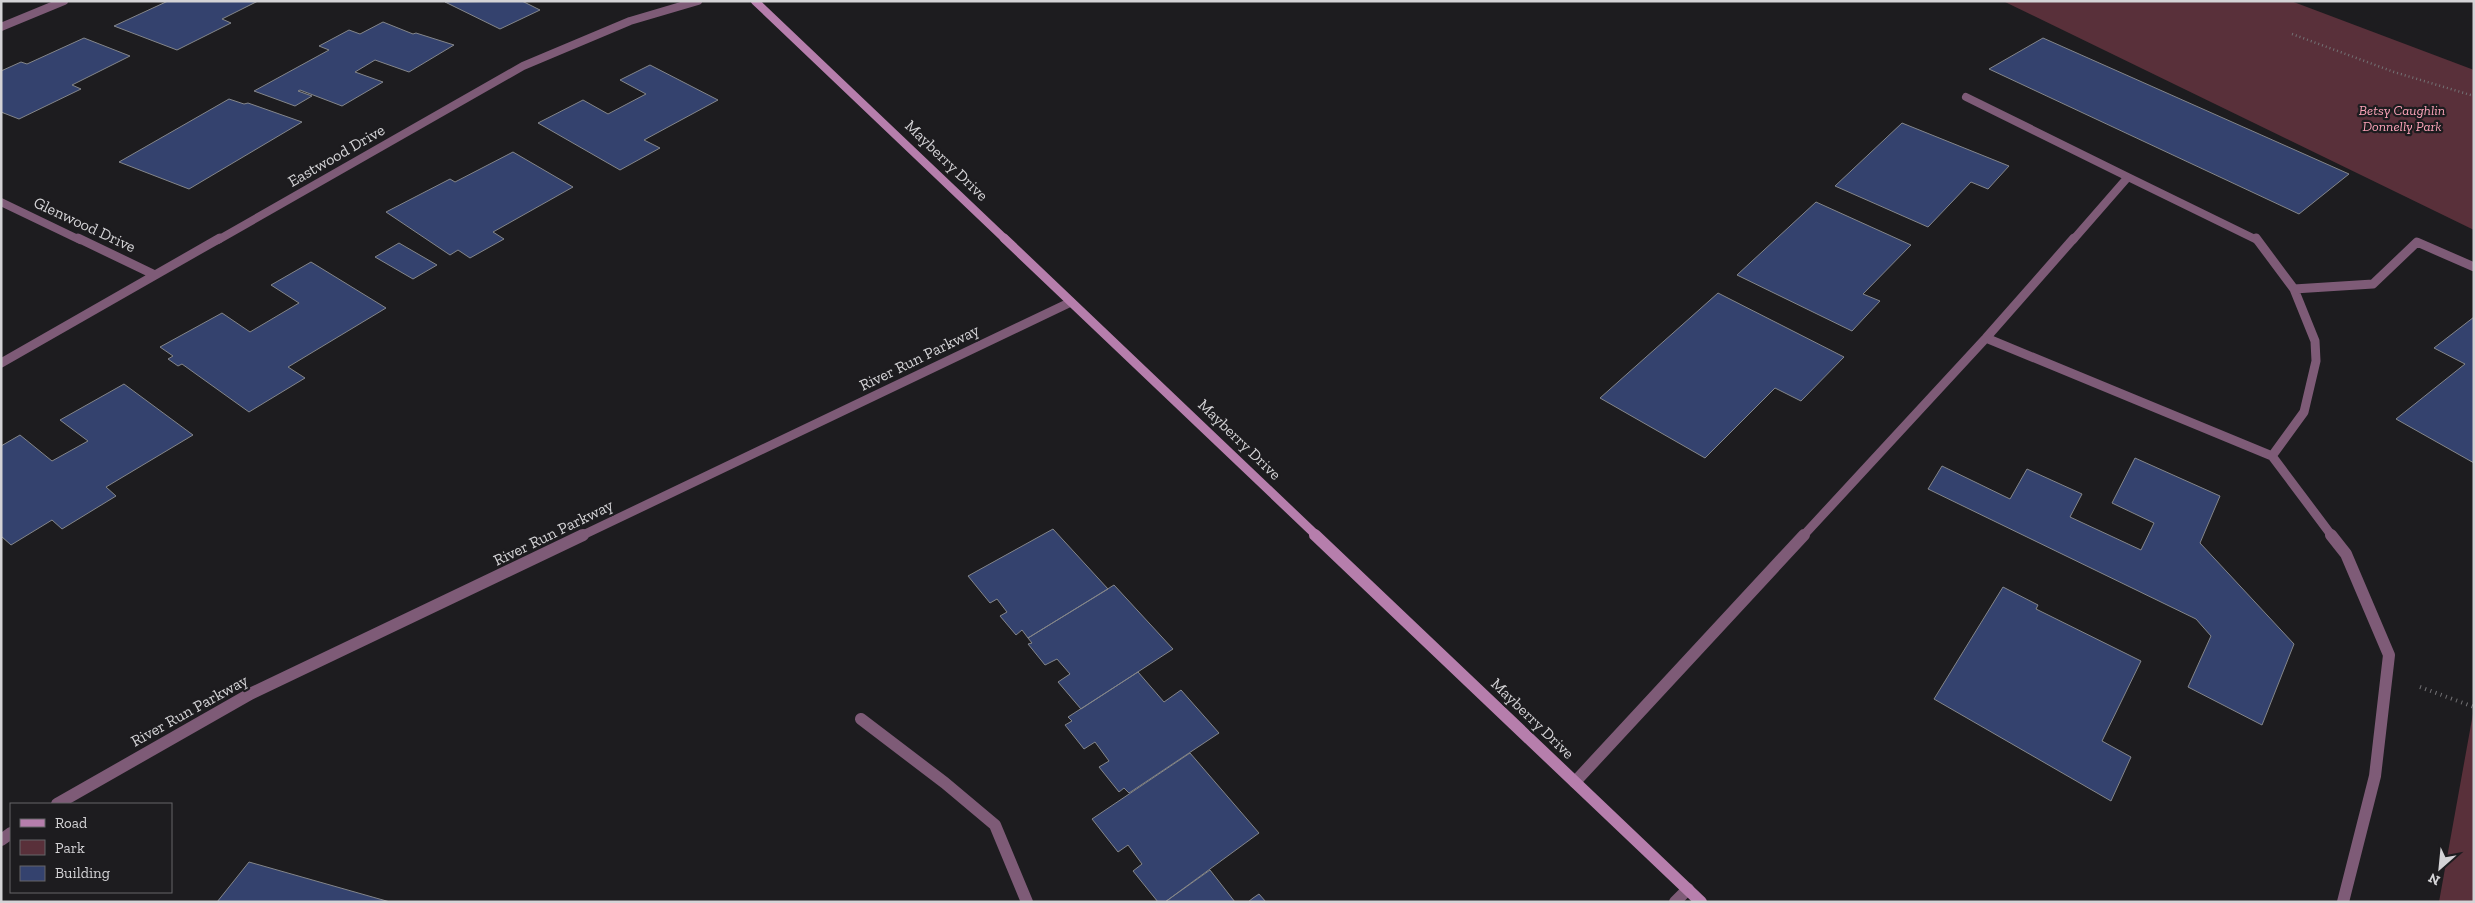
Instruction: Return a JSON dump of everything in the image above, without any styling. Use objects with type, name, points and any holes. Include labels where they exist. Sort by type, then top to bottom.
[{"type":"main road","name":"Mayberry Drive","points":[[755,1],[1701,902]]},
{"type":"street","points":[[1,27],[64,1]]},
{"type":"street","name":"Eastwood Drive","points":[[1,363],[523,66],[590,35],[653,11],[698,1]]},
{"type":"street","points":[[1966,97],[2128,178],[2256,238],[2294,289],[2315,340],[2316,361],[2304,412],[2272,456]]},
{"type":"street","points":[[1574,782],[1986,338],[2128,178]]},
{"type":"street","name":"Glenwood Drive","points":[[1,202],[155,274]]},
{"type":"street","points":[[2294,289],[2373,284],[2417,242],[2474,267]]},
{"type":"street","name":"River Run Parkway","points":[[59,803],[250,694],[1071,302]]},
{"type":"street","points":[[1986,338],[2272,456],[2346,554],[2389,655],[2374,776],[2343,902]]},
{"type":"street","points":[[861,719],[945,783],[995,825],[1027,902]]},
{"type":"street","points":[[1675,902],[1688,889]]},
{"type":"path","points":[[2292,34],[2394,72],[2474,96]]},
{"type":"path","points":[[2410,684],[2474,707]]},
{"type":"green space","name":"Betsy Caughlin Donnelly Park","points":[[2003,1],[2291,1],[2474,70],[2474,230]]},
{"type":"green space","points":[[2474,708],[2474,902],[2439,902]]},
{"type":"building","points":[[168,1],[258,1],[222,19],[231,23],[177,50],[114,26]]},
{"type":"building","points":[[522,1],[540,10],[500,29],[445,2]]},
{"type":"building","points":[[383,22],[413,34],[416,33],[454,45],[409,72],[375,60],[355,72],[383,82],[342,106],[300,90],[298,91],[312,96],[295,106],[254,91],[329,50],[319,46],[349,30],[360,34]]},
{"type":"building","points":[[84,38],[130,56],[72,85],[81,89],[19,119],[1,112],[1,71],[21,62],[27,64]]},
{"type":"building","points":[[2043,38],[2349,174],[2299,214],[1989,69]]},
{"type":"building","points":[[650,65],[718,100],[644,140],[660,148],[620,170],[538,123],[583,100],[608,114],[646,94],[620,80]]},
{"type":"building","points":[[229,99],[244,104],[248,103],[302,122],[189,189],[119,162]]},
{"type":"building","points":[[1902,123],[2009,166],[1988,189],[1971,182],[1928,227],[1835,186]]},
{"type":"building","points":[[513,152],[573,187],[493,232],[504,239],[470,258],[458,250],[450,255],[386,212],[450,179],[455,182]]},
{"type":"building","points":[[1816,202],[1911,245],[1863,294],[1880,301],[1852,331],[1737,275]]},
{"type":"building","points":[[399,243],[437,265],[413,279],[375,257]]},
{"type":"building","points":[[311,262],[386,308],[288,367],[305,378],[249,412],[182,364],[178,366],[168,359],[173,356],[160,347],[222,313],[250,332],[299,303],[271,285]]},
{"type":"building","points":[[1718,293],[1844,357],[1801,401],[1775,388],[1705,458],[1600,398]]},
{"type":"building","points":[[2474,317],[2474,463],[2396,419],[2465,364],[2434,348]]},
{"type":"building","points":[[124,384],[193,435],[106,487],[116,496],[62,529],[52,520],[11,545],[1,536],[1,446],[20,435],[52,461],[88,441],[60,420]]},
{"type":"building","points":[[2135,458],[2220,496],[2200,543],[2294,644],[2262,725],[2188,687],[2211,636],[2196,619],[1928,489],[1942,466],[2010,499],[2027,469],[2082,494],[2070,517],[2141,550],[2154,523],[2112,503]]},
{"type":"building","points":[[1053,529],[1108,589],[1028,638],[1022,630],[1016,635],[1000,616],[1007,612],[997,599],[990,603],[968,576]]},
{"type":"building","points":[[1114,585],[1173,649],[1081,709],[1058,682],[1070,674],[1057,659],[1045,665],[1028,644],[1032,643],[1028,638]]},
{"type":"building","points":[[2003,587],[2038,605],[2036,609],[2141,661],[2102,741],[2131,757],[2111,801],[1934,699]]},
{"type":"building","points":[[1138,672],[1164,702],[1181,690],[1219,733],[1129,793],[1124,788],[1119,792],[1099,767],[1109,761],[1095,742],[1084,749],[1065,725],[1072,721],[1068,717]]},
{"type":"building","points":[[1190,753],[1259,833],[1165,902],[1158,902],[1133,871],[1142,864],[1128,845],[1118,852],[1092,819]]},
{"type":"building","points":[[249,862],[390,902],[217,902]]},
{"type":"building","points":[[1210,870],[1235,902],[1165,902]]},
{"type":"building","points":[[1259,894],[1266,902],[1248,902],[1253,898]]}]
